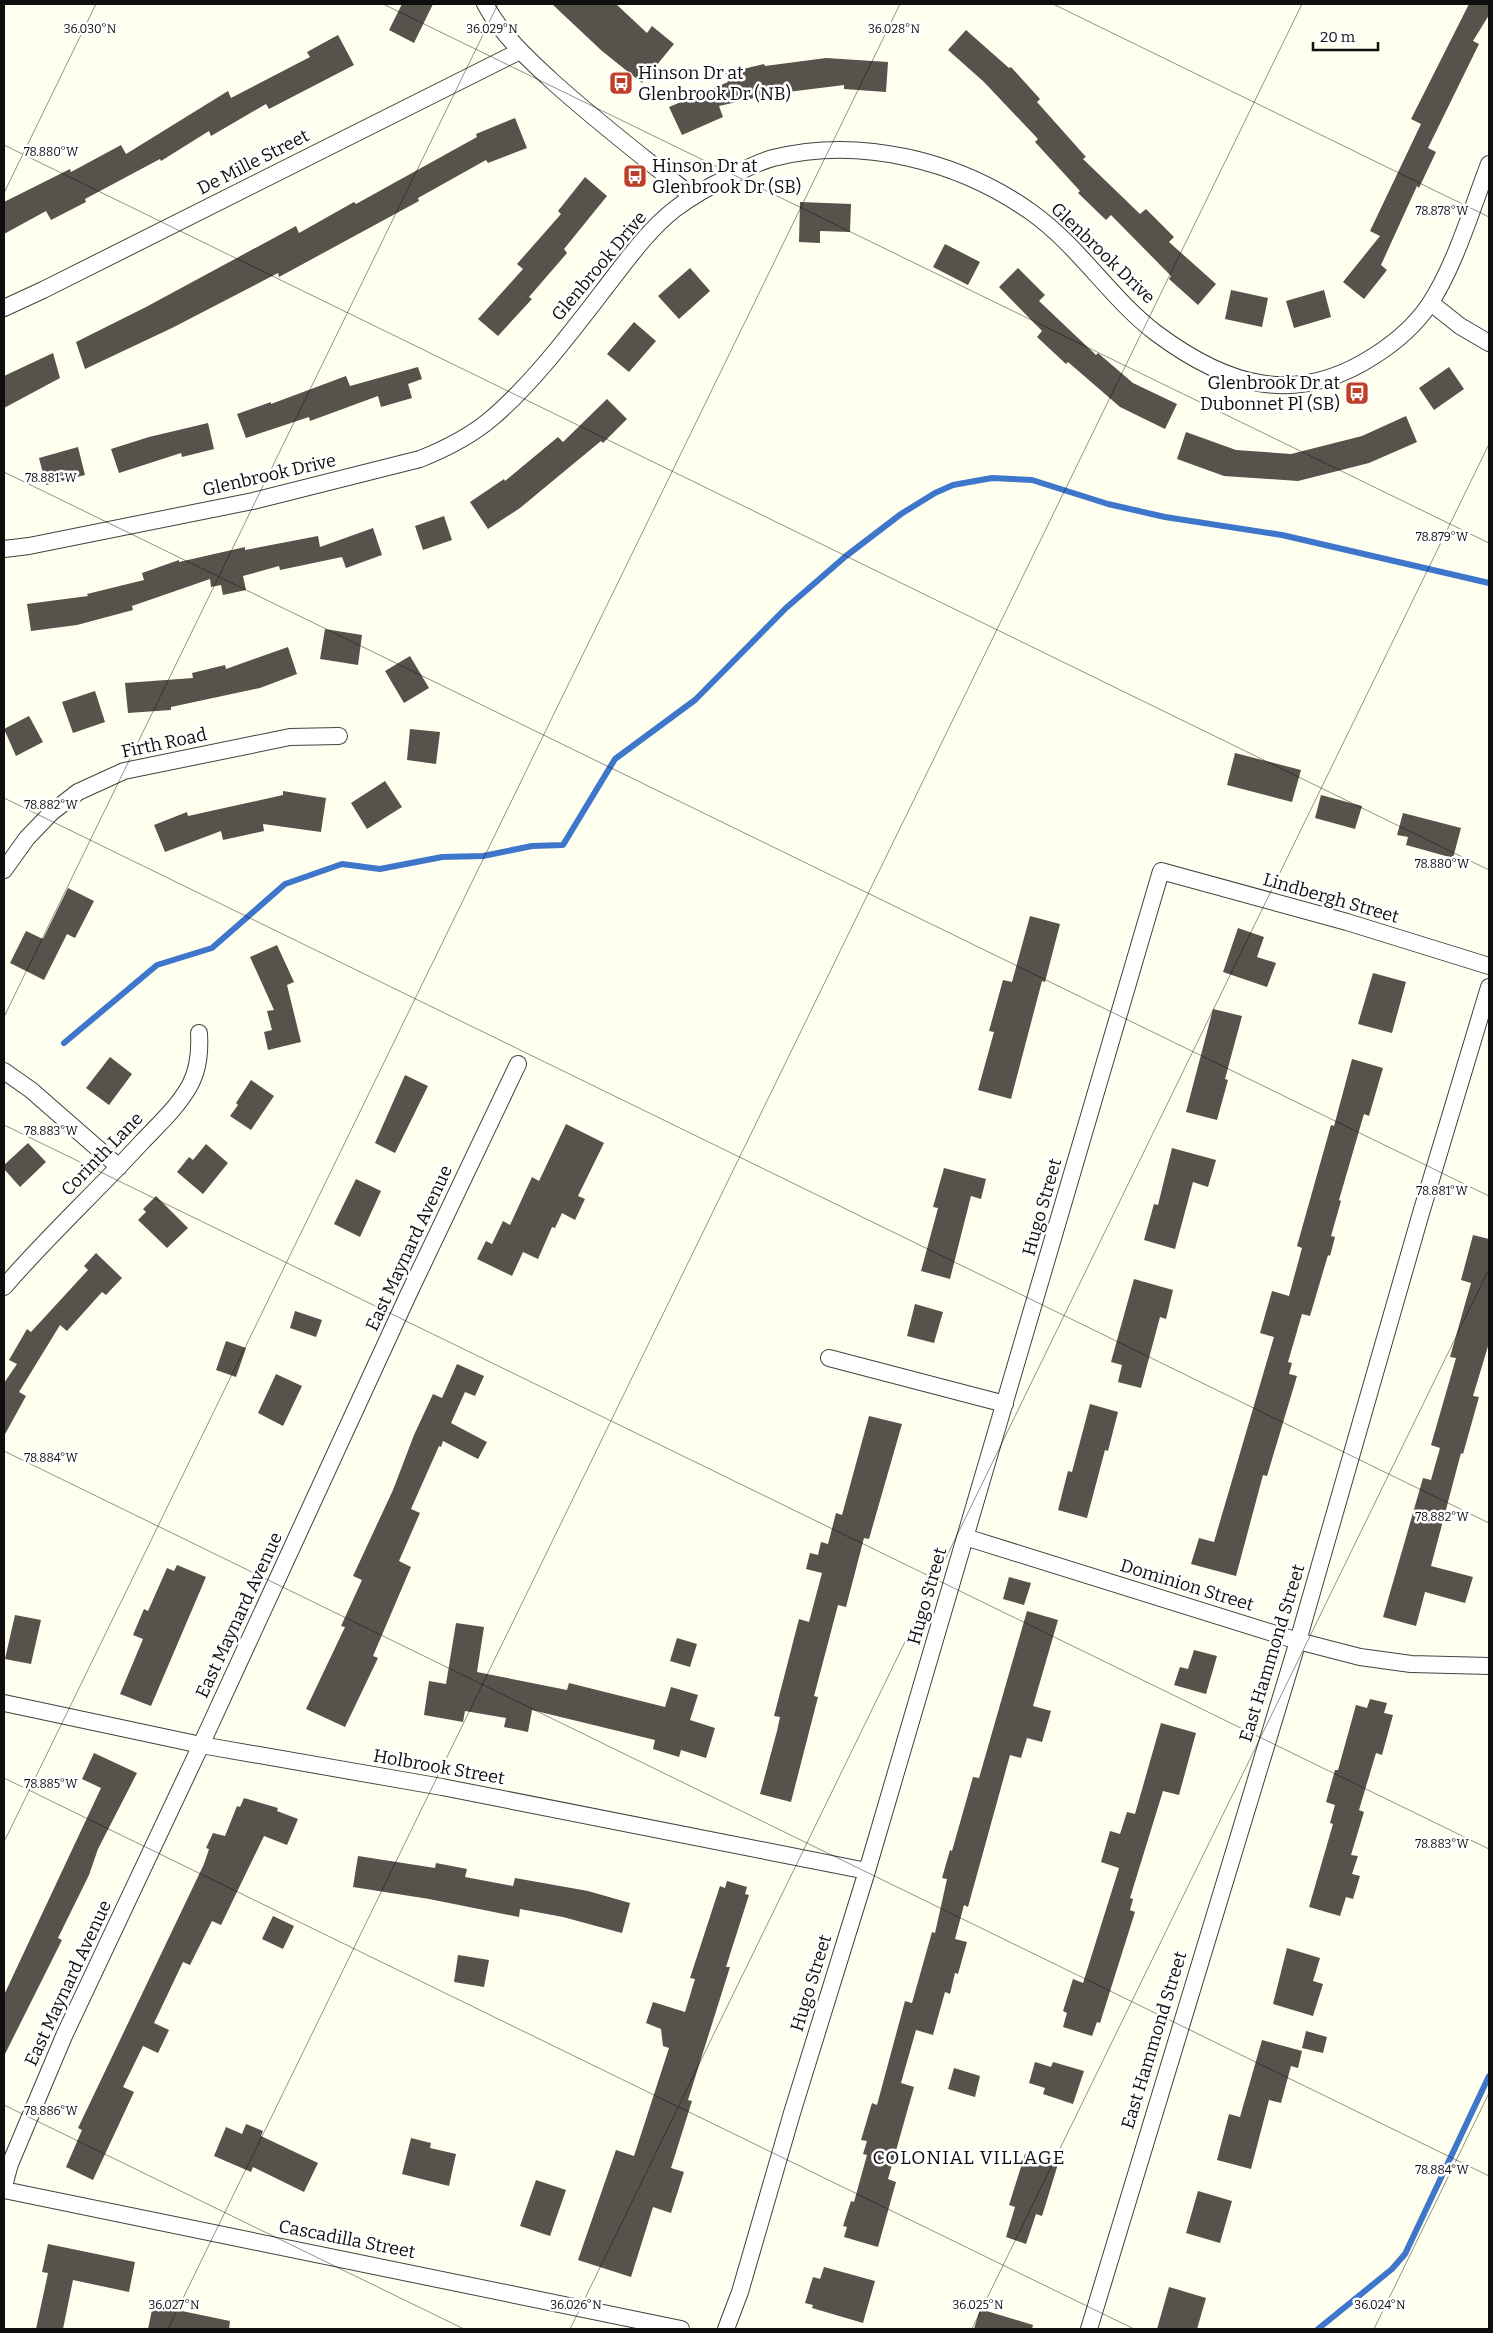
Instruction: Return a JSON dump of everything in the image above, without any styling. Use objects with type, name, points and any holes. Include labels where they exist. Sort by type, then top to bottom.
[{"type":"street","points":[[486,4],[493,18],[520,51],[583,109],[693,197]]},
{"type":"street","name":"De Mille Street","points":[[4,308],[52,286],[520,51]]},
{"type":"street","name":"Glenbrook Drive","points":[[4,549],[29,546],[252,501],[420,459],[445,449],[492,418],[518,393],[633,252],[673,211],[693,197],[754,164],[774,158],[826,151],[869,151],[888,154],[965,175],[1030,211],[1050,227],[1153,331],[1190,356],[1223,373],[1256,383],[1311,384],[1345,372],[1397,342],[1421,317],[1443,282],[1489,164]]},
{"type":"street","points":[[1431,302],[1460,326],[1489,343]]},
{"type":"street","name":"Firth Road","points":[[4,870],[27,838],[52,812],[78,792],[124,771],[290,737],[339,736]]},
{"type":"street","name":"Lindbergh Street","points":[[1161,871],[1347,922],[1489,966]]},
{"type":"street","name":"Hugo Street","points":[[726,2329],[740,2292],[792,2113],[867,1871],[1161,871]]},
{"type":"street","name":"East Hammond Street","points":[[1089,2329],[1298,1641],[1421,1213],[1489,987]]},
{"type":"street","name":"Corinth Lane","points":[[4,1287],[34,1252],[119,1167],[179,1102],[190,1084],[199,1057],[199,1032]]},
{"type":"street","name":"East Maynard Avenue","points":[[4,2188],[10,2164],[64,2036],[202,1745],[401,1311],[518,1064]]},
{"type":"street","points":[[4,1070],[119,1167]]},
{"type":"street","points":[[829,1358],[1005,1404]]},
{"type":"street","name":"Dominion Street","points":[[965,1537],[1298,1641],[1360,1658],[1411,1664],[1489,1666]]},
{"type":"street","name":"Holbrook Street","points":[[4,1703],[202,1745],[442,1788],[867,1871]]},
{"type":"street","name":"Cascadilla Street","points":[[4,2188],[681,2329]]},
{"type":"building","points":[[402,4],[433,4],[414,43],[389,30]]},
{"type":"building","points":[[552,4],[616,4],[647,33],[652,26],[674,44],[642,83],[602,51]]},
{"type":"building","points":[[1469,4],[1489,4],[1489,15],[1473,41],[1479,44],[1428,148],[1436,152],[1419,188],[1417,186],[1381,265],[1387,270],[1364,299],[1343,282],[1380,236],[1370,231],[1421,124],[1411,119]]},
{"type":"building","points":[[966,30],[1009,68],[1011,67],[1040,99],[1037,102],[1086,157],[1083,159],[1140,214],[1146,209],[1174,237],[1169,242],[1216,284],[1198,305],[1169,279],[1171,276],[1111,215],[1106,220],[1078,193],[1080,191],[1035,142],[1038,139],[984,82],[948,50]]},
{"type":"building","points":[[338,35],[354,65],[269,109],[266,104],[211,136],[209,131],[161,161],[160,159],[85,199],[86,202],[51,220],[46,211],[4,234],[4,202],[70,169],[71,172],[121,145],[126,154],[228,91],[231,98],[310,57],[307,52]]},
{"type":"building","points":[[826,58],[888,62],[886,92],[844,89],[844,85],[772,94],[719,106],[723,117],[682,135],[669,107],[728,82],[726,73],[764,64],[765,66]]},
{"type":"building","points":[[515,118],[527,148],[488,163],[486,160],[418,198],[419,201],[279,277],[278,273],[172,328],[85,369],[76,342],[146,307],[296,226],[299,233],[354,202],[356,204],[477,137],[476,134]]},
{"type":"building","points":[[585,177],[607,196],[564,249],[567,253],[529,297],[532,299],[498,336],[478,319],[523,269],[517,264],[561,214],[558,211]]},
{"type":"building","points":[[800,202],[851,204],[850,232],[820,231],[820,243],[799,242]]},
{"type":"building","points":[[945,244],[980,262],[968,285],[933,267]]},
{"type":"building","points":[[690,268],[710,291],[679,319],[658,296]]},
{"type":"building","points":[[1018,268],[1045,295],[1039,301],[1096,355],[1098,353],[1133,383],[1177,404],[1165,429],[1120,407],[1068,362],[1066,364],[1037,337],[1042,331],[999,287]]},
{"type":"building","points":[[1231,290],[1268,298],[1262,327],[1225,319]]},
{"type":"building","points":[[1324,290],[1331,317],[1294,328],[1286,301]]},
{"type":"building","points":[[634,322],[656,341],[629,372],[607,354]]},
{"type":"building","points":[[53,353],[60,378],[4,408],[4,376]]},
{"type":"building","points":[[418,367],[422,379],[408,384],[412,398],[381,407],[378,396],[310,421],[309,417],[246,438],[237,414],[271,402],[271,404],[346,376],[350,386]]},
{"type":"building","points":[[1449,367],[1464,389],[1434,410],[1419,388]]},
{"type":"building","points":[[607,399],[627,419],[603,443],[601,441],[520,508],[488,529],[470,502],[504,479],[505,481],[558,437],[563,442]]},
{"type":"building","points":[[1406,416],[1417,442],[1369,463],[1298,481],[1224,476],[1177,459],[1186,432],[1236,450],[1291,454],[1362,436]]},
{"type":"building","points":[[208,423],[214,449],[182,457],[181,453],[119,473],[111,449],[149,437]]},
{"type":"building","points":[[78,447],[85,475],[46,485],[39,458]]},
{"type":"building","points":[[444,516],[452,540],[423,550],[415,526]]},
{"type":"building","points":[[373,528],[382,555],[346,568],[342,557],[280,570],[279,566],[243,576],[246,590],[223,595],[221,585],[211,587],[210,579],[132,606],[133,610],[77,625],[31,631],[27,604],[88,596],[87,594],[144,580],[142,573],[179,560],[179,562],[245,547],[245,550],[318,536],[320,547]]},
{"type":"building","points":[[325,629],[362,635],[358,665],[320,659]]},
{"type":"building","points":[[288,647],[297,674],[260,688],[171,707],[171,710],[128,713],[125,683],[193,678],[192,673],[225,665],[226,669]]},
{"type":"building","points":[[410,656],[429,688],[404,703],[385,671]]},
{"type":"building","points":[[95,691],[105,722],[73,733],[62,702]]},
{"type":"building","points":[[29,716],[43,742],[16,756],[4,729]]},
{"type":"building","points":[[410,729],[440,732],[436,764],[407,760]]},
{"type":"building","points":[[1235,753],[1301,770],[1292,802],[1227,785]]},
{"type":"building","points":[[385,781],[402,807],[367,829],[351,803]]},
{"type":"building","points":[[283,791],[326,798],[321,832],[263,824],[264,831],[223,840],[221,831],[165,852],[154,825],[187,812],[188,816],[283,795]]},
{"type":"building","points":[[1321,795],[1362,806],[1355,829],[1315,818]]},
{"type":"building","points":[[1403,813],[1461,828],[1453,858],[1406,845],[1408,837],[1397,835]]},
{"type":"building","points":[[68,888],[94,901],[75,938],[67,934],[44,980],[10,963],[26,931],[43,939]]},
{"type":"building","points":[[1030,916],[1060,924],[1045,982],[1042,981],[1011,1099],[978,1090],[994,1032],[989,1031],[1003,980],[1012,982]]},
{"type":"building","points":[[1238,928],[1264,937],[1257,957],[1276,963],[1267,987],[1223,972]]},
{"type":"building","points":[[277,945],[294,982],[287,985],[301,1042],[268,1050],[264,1032],[272,1030],[267,1011],[274,1010],[250,957]]},
{"type":"building","points":[[1373,973],[1406,982],[1392,1033],[1358,1024]]},
{"type":"building","points":[[1213,1009],[1242,1016],[1225,1079],[1228,1080],[1217,1120],[1186,1112]]},
{"type":"building","points":[[110,1057],[132,1074],[109,1105],[86,1088]]},
{"type":"building","points":[[1352,1059],[1383,1068],[1369,1116],[1364,1114],[1339,1200],[1341,1201],[1331,1236],[1335,1237],[1330,1256],[1328,1255],[1310,1316],[1302,1314],[1288,1362],[1292,1363],[1289,1374],[1297,1376],[1267,1476],[1263,1475],[1236,1576],[1191,1564],[1199,1538],[1214,1542],[1274,1337],[1260,1333],[1272,1291],[1289,1296],[1302,1248],[1297,1246],[1331,1125],[1334,1126]]},
{"type":"building","points":[[405,1075],[428,1086],[395,1153],[375,1143]]},
{"type":"building","points":[[251,1080],[274,1096],[251,1130],[230,1116]]},
{"type":"building","points":[[566,1124],[604,1143],[578,1196],[585,1199],[575,1220],[562,1213],[555,1228],[552,1227],[538,1259],[523,1252],[512,1276],[477,1259],[486,1241],[492,1244],[503,1221],[510,1225],[532,1177],[539,1181]]},
{"type":"building","points":[[28,1143],[46,1162],[20,1187],[4,1169],[4,1165]]},
{"type":"building","points":[[206,1144],[228,1163],[203,1194],[177,1172],[189,1157],[193,1160]]},
{"type":"building","points":[[1172,1148],[1216,1160],[1208,1187],[1193,1182],[1175,1249],[1144,1240],[1154,1204],[1158,1205]]},
{"type":"building","points":[[944,1168],[986,1179],[981,1199],[971,1196],[950,1279],[921,1271],[938,1208],[933,1207]]},
{"type":"building","points":[[356,1179],[381,1191],[360,1237],[334,1224]]},
{"type":"building","points":[[156,1196],[188,1228],[167,1248],[138,1220],[146,1212],[143,1209]]},
{"type":"building","points":[[1473,1235],[1489,1239],[1489,1343],[1473,1396],[1479,1397],[1463,1454],[1461,1453],[1431,1566],[1473,1577],[1465,1603],[1425,1592],[1416,1626],[1383,1617],[1423,1478],[1431,1480],[1440,1448],[1431,1445],[1456,1358],[1450,1357],[1471,1283],[1461,1280]]},
{"type":"building","points":[[96,1253],[122,1278],[106,1295],[102,1292],[67,1331],[60,1325],[19,1392],[26,1396],[4,1436],[4,1383],[17,1364],[9,1360],[27,1329],[31,1332],[88,1270],[84,1266]]},
{"type":"building","points":[[1134,1279],[1173,1290],[1166,1319],[1160,1317],[1141,1388],[1118,1382],[1122,1365],[1111,1362]]},
{"type":"building","points":[[915,1304],[943,1312],[934,1343],[907,1336]]},
{"type":"building","points":[[295,1311],[322,1320],[316,1337],[290,1328]]},
{"type":"building","points":[[226,1341],[246,1348],[236,1377],[216,1370]]},
{"type":"building","points":[[457,1364],[484,1376],[475,1396],[465,1392],[451,1423],[487,1442],[478,1459],[443,1441],[441,1447],[439,1446],[411,1509],[420,1513],[399,1561],[411,1567],[373,1656],[378,1658],[345,1727],[306,1709],[345,1627],[341,1626],[362,1580],[353,1576],[393,1490],[414,1435],[433,1394],[442,1398]]},
{"type":"building","points":[[276,1374],[302,1386],[283,1426],[258,1413]]},
{"type":"building","points":[[1090,1404],[1118,1412],[1108,1451],[1105,1450],[1087,1518],[1058,1510],[1068,1471],[1072,1472]]},
{"type":"building","points":[[869,1416],[902,1424],[869,1539],[864,1538],[846,1607],[838,1605],[814,1696],[818,1697],[791,1802],[760,1794],[780,1717],[774,1716],[799,1619],[809,1622],[822,1573],[806,1569],[810,1553],[818,1555],[821,1542],[828,1544],[836,1513],[842,1515]]},
{"type":"building","points":[[177,1565],[206,1577],[151,1706],[120,1694],[143,1639],[133,1635],[144,1609],[148,1611],[167,1568],[174,1571]]},
{"type":"building","points":[[1009,1577],[1031,1583],[1024,1605],[1003,1599]]},
{"type":"building","points":[[1027,1611],[1058,1620],[1033,1706],[1051,1711],[1042,1742],[1027,1738],[1021,1758],[1010,1755],[968,1907],[964,1905],[955,1939],[967,1942],[958,1974],[955,1973],[950,1994],[945,1992],[933,2035],[916,2030],[901,2083],[914,2087],[888,2179],[896,2182],[878,2247],[844,2237],[847,2227],[843,2226],[851,2201],[854,2202],[867,2155],[863,2154],[867,2141],[861,2140],[872,2103],[877,2105],[905,2001],[912,2003],[932,1932],[935,1933],[947,1879],[942,1878],[950,1850],[952,1851],[973,1777],[979,1778]]},
{"type":"building","points":[[15,1615],[41,1620],[31,1664],[5,1659]]},
{"type":"building","points":[[456,1623],[484,1627],[477,1672],[567,1690],[569,1683],[665,1707],[671,1687],[698,1695],[690,1720],[715,1728],[706,1758],[681,1750],[679,1757],[653,1749],[655,1740],[532,1710],[528,1732],[504,1727],[506,1718],[465,1711],[463,1722],[424,1715],[429,1681],[446,1684]]},
{"type":"building","points":[[677,1638],[697,1644],[690,1667],[670,1661]]},
{"type":"building","points":[[1194,1650],[1217,1656],[1206,1694],[1174,1685],[1180,1667],[1188,1669]]},
{"type":"building","points":[[1370,1699],[1387,1703],[1384,1713],[1393,1715],[1382,1755],[1376,1753],[1359,1810],[1364,1812],[1351,1855],[1358,1856],[1352,1874],[1360,1876],[1353,1899],[1346,1897],[1340,1916],[1309,1907],[1333,1824],[1330,1823],[1335,1805],[1326,1802],[1335,1770],[1338,1770],[1356,1705],[1367,1708]]},
{"type":"building","points":[[1161,1723],[1196,1733],[1179,1795],[1163,1791],[1130,1898],[1133,1899],[1130,1910],[1135,1912],[1100,2023],[1097,2022],[1092,2036],[1063,2027],[1067,2013],[1063,2011],[1073,1979],[1083,1983],[1119,1868],[1101,1862],[1110,1831],[1120,1834],[1127,1812],[1135,1814]]},
{"type":"building","points":[[94,1753],[137,1773],[98,1849],[89,1875],[58,1938],[62,1940],[4,2056],[4,1995],[101,1788],[82,1779]]},
{"type":"building","points":[[244,1798],[278,1808],[277,1811],[298,1819],[287,1845],[264,1836],[221,1925],[212,1921],[190,1965],[183,1962],[154,2023],[169,2030],[158,2053],[143,2046],[123,2087],[134,2092],[93,2180],[66,2167],[82,2130],[78,2128],[204,1864],[209,1849],[206,1848],[213,1833],[225,1836],[237,1806],[240,1807]]},
{"type":"building","points":[[358,1856],[435,1868],[436,1863],[467,1869],[465,1877],[513,1886],[515,1878],[588,1891],[630,1903],[622,1933],[563,1917],[520,1909],[519,1917],[429,1899],[353,1887]]},
{"type":"building","points":[[727,1881],[747,1887],[745,1894],[749,1895],[726,1967],[730,1967],[688,2100],[692,2101],[671,2168],[684,2172],[671,2213],[653,2207],[631,2277],[578,2260],[616,2150],[634,2156],[669,2048],[663,2046],[661,2029],[646,2023],[653,2002],[685,2012],[695,1979],[690,1978],[720,1886],[725,1888]]},
{"type":"building","points":[[273,1916],[294,1926],[283,1949],[262,1939]]},
{"type":"building","points":[[1287,1948],[1320,1958],[1313,1981],[1323,1984],[1313,2016],[1273,2004]]},
{"type":"building","points":[[458,1955],[489,1960],[484,1987],[454,1982]]},
{"type":"building","points":[[1306,2031],[1327,2037],[1323,2053],[1302,2048]]},
{"type":"building","points":[[1262,2040],[1302,2051],[1298,2068],[1291,2066],[1281,2103],[1269,2100],[1251,2169],[1217,2160],[1229,2114],[1240,2117]]},
{"type":"building","points":[[1035,2062],[1051,2067],[1053,2062],[1084,2071],[1073,2104],[1043,2094],[1045,2088],[1029,2083]]},
{"type":"building","points":[[954,2068],[980,2076],[975,2097],[948,2089]]},
{"type":"building","points":[[246,2124],[263,2131],[261,2136],[318,2163],[304,2192],[253,2167],[251,2172],[214,2156],[226,2127],[242,2134]]},
{"type":"building","points":[[411,2138],[431,2143],[430,2148],[456,2154],[449,2186],[402,2174]]},
{"type":"building","points":[[1025,2154],[1058,2164],[1042,2216],[1036,2214],[1026,2244],[1006,2237],[1015,2207],[1009,2205]]},
{"type":"building","points":[[536,2180],[566,2190],[550,2236],[520,2226]]},
{"type":"building","points":[[1198,2191],[1232,2201],[1220,2243],[1186,2233]]},
{"type":"building","points":[[48,2244],[135,2262],[129,2292],[73,2280],[63,2329],[36,2329],[48,2273],[42,2272]]},
{"type":"building","points":[[824,2267],[875,2281],[863,2323],[812,2308],[813,2305],[805,2303],[813,2277],[820,2279]]},
{"type":"building","points":[[1169,2287],[1206,2298],[1197,2329],[1157,2329]]},
{"type":"building","points":[[153,2305],[230,2321],[229,2329],[148,2329]]},
{"type":"building","points":[[980,2309],[1033,2325],[1032,2329],[974,2329]]},
{"type":"waterway","points":[[64,1043],[157,965],[212,948],[285,884],[342,864],[380,869],[442,857],[483,856],[532,846],[563,845],[615,759],[695,700],[786,608],[846,556],[901,514],[935,493],[953,485],[992,478],[1032,480],[1108,504],[1165,517],[1282,535],[1489,583]]},
{"type":"waterway","points":[[1318,2329],[1392,2269],[1405,2254],[1489,2076]]},
{"type":"place","name":"Hinson Dr at Glenbrook Dr (NB)","points":[[621,83]]},
{"type":"place","name":"Hinson Dr at Glenbrook Dr (SB)","points":[[635,176]]},
{"type":"place","name":"Glenbrook Dr at Dubonnet Pl (SB)","points":[[1357,393]]},
{"type":"district","name":"COLONIAL VILLAGE","points":[[969,2157]]}]
